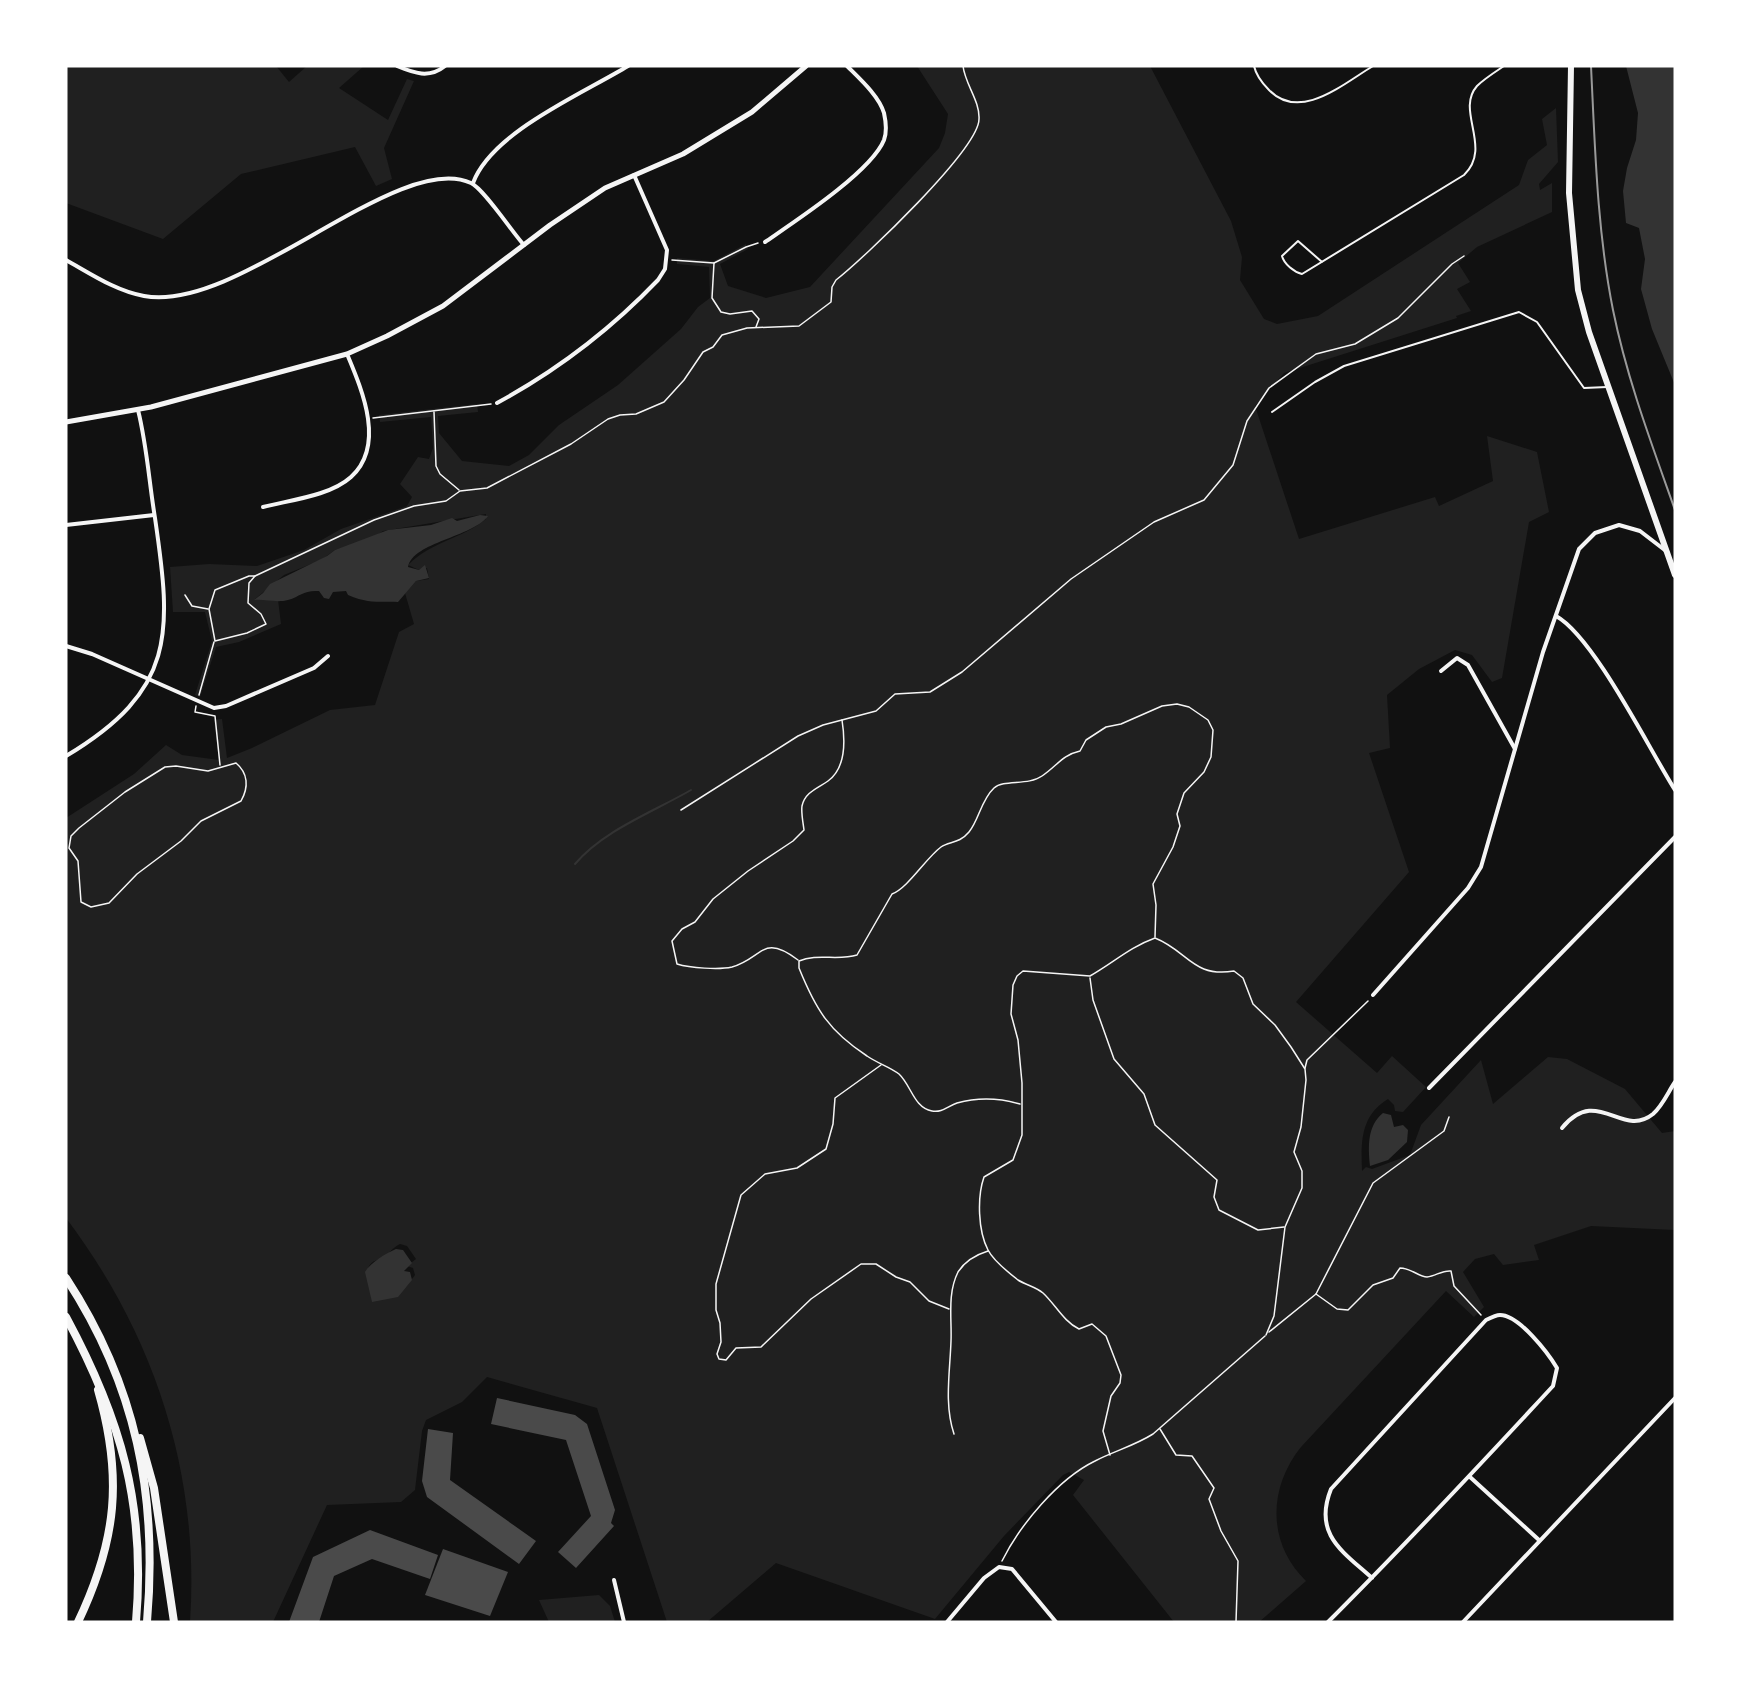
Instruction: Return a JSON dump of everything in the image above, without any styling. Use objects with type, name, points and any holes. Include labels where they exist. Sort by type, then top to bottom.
[{"type":"highway","points":[[66,1278],[95,1326],[130,1410],[154,1488],[174,1622]]},
{"type":"highway","points":[[66,1317],[108,1401],[132,1494],[138,1550],[136,1622]]},
{"type":"highway","points":[[78,1622],[102,1569],[111,1527],[114,1473],[111,1443],[93,1371]]},
{"type":"highway","points":[[130,1410],[148,1512],[151,1583],[147,1622]]},
{"type":"main road","points":[[1571,66],[1569,193],[1572,250],[1587,321],[1675,575]]},
{"type":"street","points":[[397,66],[422,74],[439,70],[445,66]]},
{"type":"street","points":[[473,183],[479,168],[508,139],[628,66]]},
{"type":"street","points":[[66,422],[138,410],[347,354],[387,336],[443,306],[605,188],[683,154],[752,112],[806,66]]},
{"type":"street","points":[[765,242],[824,201],[874,154],[883,142],[886,130],[884,111],[871,92],[847,66]]},
{"type":"street","points":[[497,403],[558,365],[599,334],[658,280],[667,260],[661,231],[634,175]]},
{"type":"street","points":[[66,260],[111,285],[145,297],[197,293],[394,192],[441,179],[457,178],[473,183],[524,245]]},
{"type":"street","points":[[263,507],[334,487],[350,478],[361,465],[370,418],[347,354]]},
{"type":"street","points":[[66,756],[125,713],[149,679],[161,649],[166,617],[164,574],[154,515],[147,448],[138,410]]},
{"type":"street","points":[[66,525],[154,515]]},
{"type":"street","points":[[1373,995],[1468,888],[1481,867],[1577,553],[1595,533],[1619,525],[1630,526],[1667,551]]},
{"type":"street","points":[[1556,616],[1576,632],[1599,665],[1675,790]]},
{"type":"street","points":[[66,646],[92,654],[214,708],[226,706],[314,668],[328,656]]},
{"type":"street","points":[[1441,671],[1457,658],[1467,665],[1515,750]]},
{"type":"street","points":[[1429,1088],[1675,837]]},
{"type":"street","points":[[1562,1128],[1575,1116],[1597,1110],[1620,1119],[1644,1119],[1659,1107],[1675,1082]]},
{"type":"street","points":[[1328,1622],[1372,1578],[1470,1477],[1553,1386],[1557,1368],[1547,1351],[1512,1319],[1499,1315],[1486,1320],[1331,1489],[1324,1506],[1327,1530],[1336,1546],[1372,1578]]},
{"type":"street","points":[[1463,1622],[1675,1398]]},
{"type":"street","points":[[1470,1477],[1539,1540]]},
{"type":"street","points":[[947,1622],[984,1578],[999,1567],[1012,1569],[1056,1622]]},
{"type":"street","points":[[614,1580],[624,1622]]},
{"type":"lane","points":[[1254,66],[1255,73],[1275,96],[1294,104],[1308,103],[1373,66]]},
{"type":"lane","points":[[1322,262],[1298,241],[1282,256],[1296,273],[1302,274],[1322,262],[1471,168],[1476,144],[1470,101],[1476,87],[1504,66]]},
{"type":"lane","points":[[1272,412],[1315,381],[1344,366],[1519,312],[1537,322],[1584,388],[1594,390],[1609,386]]},
{"type":"path","points":[[255,576],[249,583],[248,603],[261,614],[266,624],[247,633],[215,641],[209,609],[215,590],[219,586],[255,576],[374,520],[414,506],[446,501],[460,491],[487,488],[571,444],[608,419],[620,415],[636,414],[664,402],[684,380],[703,352],[713,347],[722,335],[756,327],[799,326],[822,311],[831,302],[832,287],[836,280],[939,183],[974,134],[979,119],[963,66]]},
{"type":"path","points":[[667,260],[714,263],[746,247],[765,242]]},
{"type":"path","points":[[681,810],[798,736],[842,719],[876,711],[895,694],[930,692],[962,672],[1080,573],[1154,522],[1204,500],[1233,465],[1247,421],[1269,388],[1316,354],[1355,344],[1398,318],[1445,270],[1464,256]]},
{"type":"path","points":[[714,263],[712,298],[722,312],[730,315],[752,311],[759,319],[756,327]]},
{"type":"path","points":[[370,418],[497,403]]},
{"type":"path","points":[[434,412],[436,466],[440,474],[460,491]]},
{"type":"path","points":[[185,595],[192,606],[209,609]]},
{"type":"path","points":[[799,961],[812,957],[843,959],[857,955],[892,894],[901,890],[912,874],[942,846],[953,845],[970,831],[993,788],[1001,784],[1020,784],[1042,776],[1068,754],[1080,752],[1086,741],[1106,727],[1121,724],[1150,709],[1177,705],[1200,713],[1208,720],[1213,730],[1214,742],[1204,772],[1184,793],[1178,814],[1180,826],[1173,847],[1153,884],[1156,905],[1155,938]]},
{"type":"path","points":[[799,961],[784,950],[764,948],[734,966],[689,968],[677,964],[672,941],[682,929],[695,922],[713,899],[748,871],[784,848],[804,830],[802,807],[805,798],[817,785],[828,781],[838,769],[843,751],[842,719]]},
{"type":"path","points":[[236,763],[244,770],[246,793],[241,801],[201,821],[182,842],[137,874],[109,903],[91,907],[81,902],[78,861],[69,848],[71,836],[78,828],[165,767],[176,766],[208,771],[236,763]]},
{"type":"path","points":[[1110,1455],[1103,1431],[1111,1396],[1120,1383],[1121,1375],[1106,1336],[1092,1324],[1079,1329],[1072,1326],[1042,1292],[1017,1280],[988,1251],[982,1222],[980,1188],[984,1177],[1013,1160],[1022,1135],[1018,1040],[1011,1014],[1013,985],[1017,976],[1023,971],[1034,970],[1090,976],[1117,957],[1127,954],[1134,945],[1155,938],[1172,945],[1182,956],[1208,971],[1215,974],[1234,971],[1243,978],[1253,1004],[1275,1025],[1305,1069]]},
{"type":"path","points":[[799,961],[799,968],[814,1002],[829,1026],[844,1041],[899,1074],[915,1099],[926,1110],[940,1112],[956,1103],[979,1099],[1006,1100],[1022,1104]]},
{"type":"path","points":[[1090,976],[1093,1000],[1114,1059],[1144,1094],[1155,1125],[1216,1180],[1214,1197],[1219,1210],[1258,1230],[1285,1227]]},
{"type":"path","points":[[1266,1335],[1274,1316],[1285,1227],[1302,1188],[1302,1171],[1294,1152],[1306,1095],[1307,1060],[1373,995]]},
{"type":"path","points":[[882,1064],[835,1098],[833,1124],[826,1149],[797,1168],[765,1174],[741,1195],[716,1284],[716,1310],[720,1323],[721,1342],[717,1354],[719,1359],[726,1360],[736,1348],[761,1347],[811,1299],[861,1264],[868,1263],[882,1268],[910,1282],[929,1301],[949,1309]]},
{"type":"path","points":[[999,1567],[1019,1532],[1076,1472],[1134,1446],[1160,1429],[1316,1294],[1373,1183],[1444,1131],[1449,1117]]},
{"type":"path","points":[[954,1434],[948,1398],[951,1340],[949,1309],[958,1274],[975,1255],[988,1251]]},
{"type":"path","points":[[1316,1294],[1337,1309],[1348,1310],[1372,1285],[1394,1278],[1400,1268],[1408,1268],[1422,1276],[1429,1277],[1451,1271],[1454,1286],[1486,1320]]},
{"type":"path","points":[[1160,1429],[1176,1455],[1192,1456],[1214,1488],[1209,1499],[1221,1531],[1238,1561],[1236,1622]]},
{"type":"shaded area","points":[[66,66],[276,66],[289,82],[307,66],[364,66],[339,88],[388,120],[407,79],[414,81],[384,148],[392,179],[376,186],[355,147],[241,174],[163,239],[66,203]]},
{"type":"shaded area","points":[[917,66],[1150,66],[1231,221],[1242,257],[1240,280],[1264,319],[1277,324],[1318,316],[1519,185],[1528,160],[1547,145],[1542,119],[1556,108],[1558,162],[1539,184],[1540,190],[1552,183],[1552,212],[1477,247],[1458,263],[1470,282],[1457,289],[1471,311],[1456,316],[1457,318],[1284,373],[1255,406],[1299,539],[1435,497],[1439,506],[1493,481],[1487,436],[1537,452],[1549,512],[1529,522],[1502,678],[1492,682],[1472,655],[1455,650],[1419,669],[1387,695],[1390,748],[1369,753],[1409,872],[1296,1002],[1377,1073],[1392,1056],[1426,1087],[1403,1112],[1395,1111],[1394,1105],[1388,1099],[1372,1113],[1362,1140],[1362,1171],[1366,1167],[1372,1169],[1410,1155],[1421,1125],[1481,1060],[1493,1104],[1548,1057],[1567,1059],[1625,1089],[1662,1133],[1675,1131],[1675,1230],[1591,1226],[1534,1245],[1539,1260],[1503,1265],[1494,1254],[1475,1259],[1463,1272],[1484,1307],[1474,1317],[1446,1291],[1301,1447],[1290,1463],[1282,1480],[1278,1497],[1279,1533],[1284,1550],[1293,1566],[1306,1581],[1259,1622],[1174,1622],[1073,1495],[1084,1480],[1069,1472],[1063,1475],[1004,1536],[935,1619],[776,1563],[707,1622],[667,1622],[597,1408],[487,1377],[462,1402],[426,1420],[422,1431],[415,1490],[401,1502],[327,1505],[273,1622],[190,1622],[191,1567],[187,1513],[179,1460],[165,1409],[147,1359],[124,1310],[97,1263],[66,1218],[66,818],[134,774],[166,745],[182,755],[219,760],[214,720],[222,719],[227,758],[330,710],[375,705],[399,632],[414,624],[405,593],[416,581],[429,579],[427,568],[419,570],[408,565],[427,550],[477,526],[486,519],[486,514],[383,531],[373,538],[335,550],[321,560],[284,575],[255,599],[278,600],[281,624],[239,642],[216,647],[200,697],[195,695],[212,641],[205,612],[173,612],[170,567],[209,564],[257,566],[304,550],[341,529],[407,506],[412,497],[400,484],[418,457],[429,459],[433,448],[431,417],[380,422],[379,415],[477,404],[478,412],[438,416],[439,433],[462,461],[509,466],[529,455],[559,425],[618,385],[681,329],[698,307],[710,298],[709,267],[677,264],[677,258],[714,261],[746,244],[748,249],[720,264],[728,286],[766,298],[810,287],[939,148],[945,133],[948,114]],"holes":[[[400,1244],[407,1246],[416,1259],[407,1266],[413,1268],[415,1275],[406,1287],[368,1268]]]},
{"type":"shaded area","points":[[1626,66],[1675,66],[1675,385],[1652,329],[1641,289],[1645,259],[1639,228],[1626,223],[1623,191],[1627,168],[1636,140],[1638,113]]},
{"type":"shaded area","points":[[480,515],[488,516],[470,529],[420,551],[412,558],[408,567],[419,570],[425,565],[429,578],[416,581],[398,602],[362,600],[348,595],[346,591],[333,592],[329,599],[324,598],[319,591],[314,591],[284,601],[254,600],[270,584],[335,550],[388,530],[431,525],[452,518],[457,521]]},
{"type":"shaded area","points":[[1383,1113],[1391,1115],[1394,1127],[1403,1125],[1408,1130],[1407,1142],[1388,1160],[1370,1166],[1371,1130]]},
{"type":"shaded area","points":[[396,1249],[403,1250],[412,1263],[404,1271],[410,1272],[412,1280],[398,1297],[372,1302],[365,1272],[383,1256]]},
{"type":"shaded area","points":[[599,1595],[610,1606],[615,1622],[549,1622],[539,1600]]},
{"type":"building","points":[[497,1398],[575,1415],[587,1424],[615,1510],[611,1523],[614,1526],[576,1568],[558,1552],[591,1516],[566,1440],[491,1424]]},
{"type":"building","points":[[428,1429],[453,1433],[450,1480],[536,1541],[519,1564],[427,1497],[422,1481]]},
{"type":"building","points":[[370,1530],[438,1555],[430,1579],[372,1559],[334,1576],[319,1622],[289,1622],[313,1557]]},
{"type":"building","points":[[443,1549],[508,1572],[490,1616],[425,1595]]},
{"type":"waterway","points":[[575,864],[614,831],[691,790]]},
{"type":"railway","points":[[1591,66],[1600,219],[1613,310],[1633,386],[1675,510]]}]
